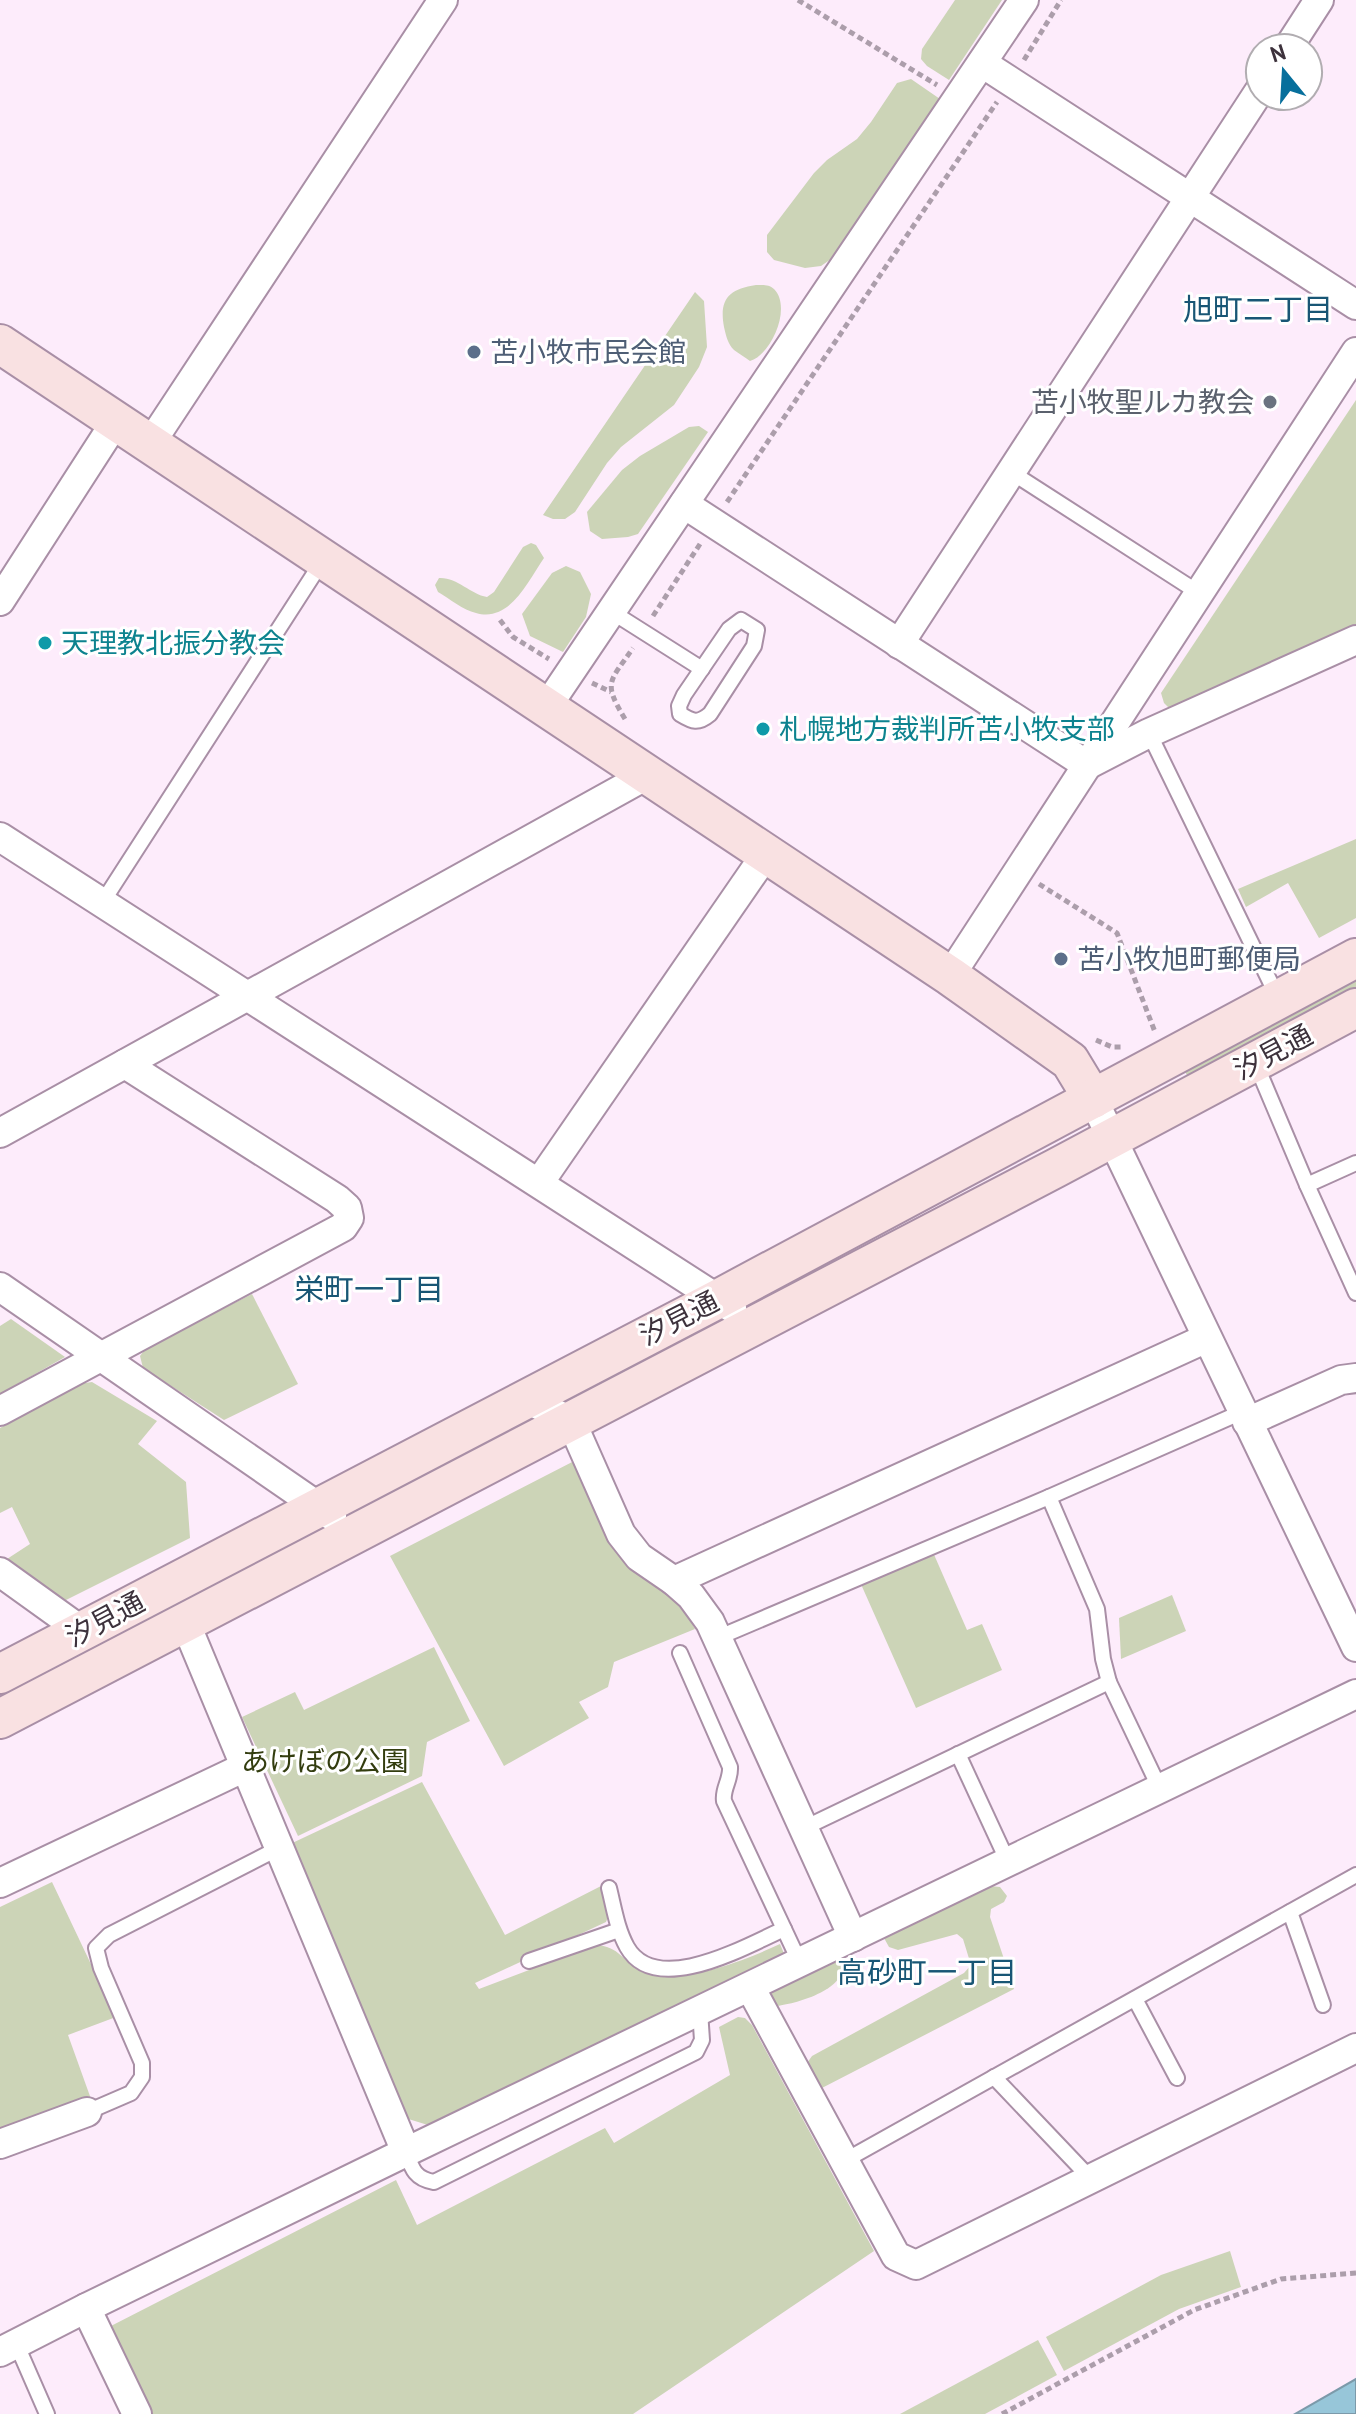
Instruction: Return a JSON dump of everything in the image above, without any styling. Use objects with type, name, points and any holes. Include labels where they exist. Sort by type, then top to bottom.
[{"type":"street","points":[[150,444],[443,0]]},
{"type":"street","points":[[546,708],[1024,0]]},
{"type":"street","points":[[1298,32],[1319,0]]},
{"type":"street","points":[[982,63],[1356,305]]},
{"type":"street","points":[[899,644],[1246,112]]},
{"type":"street","points":[[0,344],[950,976],[1070,1061],[1093,1099],[1356,1647]]},
{"type":"street","points":[[950,976],[1356,352]]},
{"type":"street","points":[[0,601],[116,421]]},
{"type":"street","points":[[684,504],[1087,765]]},
{"type":"street","points":[[1087,765],[1149,733],[1356,640]]},
{"type":"street","points":[[0,1133],[647,775]]},
{"type":"street","points":[[1,840],[757,1323]]},
{"type":"street","points":[[539,1183],[766,854]]},
{"type":"street","name":"汐見通","points":[[0,1674],[718,1299],[1356,958]]},
{"type":"street","name":"汐見通","points":[[0,1719],[1356,1008]]},
{"type":"street","points":[[0,1411],[343,1227],[349,1218],[347,1208],[337,1199],[125,1064]]},
{"type":"street","points":[[0,1287],[357,1534]]},
{"type":"street","points":[[674,1581],[1207,1338]]},
{"type":"street","points":[[1245,1417],[1341,1380],[1356,1378]]},
{"type":"street","points":[[524,1398],[571,1421],[621,1534],[639,1557],[691,1596],[710,1622],[853,1937]]},
{"type":"street","points":[[0,1572],[82,1631]]},
{"type":"street","points":[[185,1622],[406,2152]]},
{"type":"street","points":[[8,2348],[406,2152],[1356,1694]]},
{"type":"street","points":[[0,1883],[245,1767]]},
{"type":"street","points":[[750,1987],[896,2256],[916,2265],[1356,2048]]},
{"type":"street","points":[[0,2144],[87,2112]]},
{"type":"street","points":[[86,2308],[137,2414]]},
{"type":"lane","points":[[1011,472],[1199,593]]},
{"type":"lane","points":[[102,903],[323,560]]},
{"type":"lane","points":[[612,612],[702,669]]},
{"type":"lane","points":[[741,620],[757,630],[754,646],[710,714],[700,722],[692,722],[680,714],[679,706],[702,669],[734,622],[741,620]]},
{"type":"lane","points":[[1149,733],[1279,999]]},
{"type":"lane","points":[[1255,1061],[1307,1185],[1354,1284]]},
{"type":"lane","points":[[1307,1185],[1356,1163]]},
{"type":"lane","points":[[717,1638],[1245,1417]]},
{"type":"lane","points":[[1049,1497],[1097,1609],[1109,1682],[1160,1789]]},
{"type":"lane","points":[[680,1653],[730,1767],[724,1801],[800,1963]]},
{"type":"lane","points":[[804,1828],[1109,1682]]},
{"type":"lane","points":[[958,1754],[1008,1862]]},
{"type":"lane","points":[[87,2112],[131,2093],[142,2077],[142,2063],[101,1968],[96,1948],[109,1935],[279,1848]]},
{"type":"lane","points":[[844,2161],[1356,1875]]},
{"type":"lane","points":[[609,1888],[619,1930],[628,1949],[642,1963],[675,1969],[712,1962],[784,1929]]},
{"type":"lane","points":[[1290,1912],[1323,2005]]},
{"type":"lane","points":[[529,1961],[619,1930]]},
{"type":"lane","points":[[1135,1999],[1177,2078]]},
{"type":"lane","points":[[406,2152],[413,2173],[422,2180],[434,2182],[696,2052],[702,2040],[700,2011]]},
{"type":"lane","points":[[994,2077],[1091,2179]]},
{"type":"lane","points":[[8,2348],[47,2414]]},
{"type":"path","points":[[798,0],[986,117]]},
{"type":"path","points":[[1018,870],[1117,933],[1168,1059]]},
{"type":"path","points":[[1002,2414],[1194,2310],[1281,2279],[1356,2273]]},
{"type":"green space","points":[[955,0],[1002,0],[949,80],[921,59],[922,49]]},
{"type":"green space","points":[[911,79],[940,99],[831,259],[821,266],[805,268],[774,260],[767,252],[767,235],[814,173],[857,139],[897,83]]},
{"type":"green space","points":[[756,285],[774,289],[781,307],[772,340],[758,357],[750,361],[734,350],[729,342],[723,310],[732,293]]},
{"type":"green space","points":[[695,292],[704,301],[707,347],[699,367],[674,405],[621,447],[575,512],[565,519],[543,515]]},
{"type":"green space","points":[[1356,400],[1356,627],[1172,711],[1164,703],[1161,693]]},
{"type":"green space","points":[[699,426],[708,432],[638,534],[602,539],[590,531],[587,512],[622,470],[689,427]]},
{"type":"green space","points":[[531,543],[536,545],[544,558],[517,598],[499,612],[471,612],[438,592],[435,585],[439,578],[446,578],[487,597],[494,592],[523,547]]},
{"type":"green space","points":[[566,566],[580,572],[591,594],[586,617],[563,652],[530,636],[522,614],[552,573]]},
{"type":"green space","points":[[1356,839],[1356,918],[1319,938],[1288,883],[1246,907],[1238,889]]},
{"type":"green space","points":[[1356,978],[1356,990],[1190,1080],[1184,1070]]},
{"type":"green space","points":[[252,1294],[298,1384],[224,1420],[143,1368],[140,1356],[146,1348]]},
{"type":"green space","points":[[11,1319],[65,1357],[0,1394],[0,1326]]},
{"type":"green space","points":[[92,1382],[157,1421],[138,1444],[186,1482],[190,1538],[58,1604],[7,1559],[30,1544],[12,1507],[0,1513],[0,1428],[79,1384]]},
{"type":"green space","points":[[578,1459],[628,1561],[674,1601],[695,1629],[614,1662],[608,1687],[579,1702],[589,1718],[504,1766],[390,1556]]},
{"type":"green space","points":[[932,1550],[967,1630],[982,1624],[1002,1670],[916,1708],[860,1582]]},
{"type":"green space","points":[[1172,1595],[1186,1631],[1121,1659],[1119,1618]]},
{"type":"green space","name":"あけぼの公園","points":[[434,1647],[470,1721],[427,1742],[422,1776],[298,1836],[242,1717],[295,1692],[304,1710]]},
{"type":"green space","points":[[422,1782],[505,1935],[603,1885],[606,1922],[475,1983],[479,1989],[595,1945],[616,1951],[642,1972],[656,1976],[712,1970],[780,1944],[785,1956],[431,2126],[402,2117],[288,1845]]},
{"type":"green space","points":[[52,1882],[116,2017],[68,2035],[91,2099],[0,2131],[0,1907]]},
{"type":"green space","points":[[990,1886],[1000,1887],[1007,1896],[1004,1902],[991,1909],[990,1917],[1014,1989],[820,2089],[807,2063],[812,2056],[964,1973],[971,1965],[963,1939],[957,1934],[898,1950],[889,1947],[884,1938],[888,1933]]},
{"type":"green space","points":[[835,1958],[842,1960],[842,1970],[830,1987],[809,1998],[777,2006],[772,1990]]},
{"type":"green space","points":[[738,2017],[745,2018],[752,2025],[874,2251],[633,2414],[150,2414],[109,2327],[396,2180],[417,2225],[605,2128],[614,2143],[730,2075],[719,2027]]},
{"type":"green space","points":[[1230,2251],[1241,2287],[1179,2309],[1064,2371],[1046,2337],[1161,2275]]},
{"type":"green space","points":[[1038,2340],[1057,2375],[985,2414],[900,2414]]},
{"type":"water","points":[[1356,2379],[1356,2414],[1295,2414]]},
{"type":"place","name":"苫小牧市民会館","points":[[474,352]]},
{"type":"place","name":"苫小牧聖ルカ教会","points":[[1270,402]]},
{"type":"place","name":"天理教北振分教会","points":[[45,643]]},
{"type":"place","name":"札幌地方裁判所苫小牧支部","points":[[763,729]]},
{"type":"place","name":"苫小牧旭町郵便局","points":[[1061,959]]},
{"type":"district","name":"旭町二丁目","points":[[1258,310]]},
{"type":"district","name":"栄町一丁目","points":[[369,1290]]},
{"type":"district","name":"高砂町一丁目","points":[[927,1973]]}]
